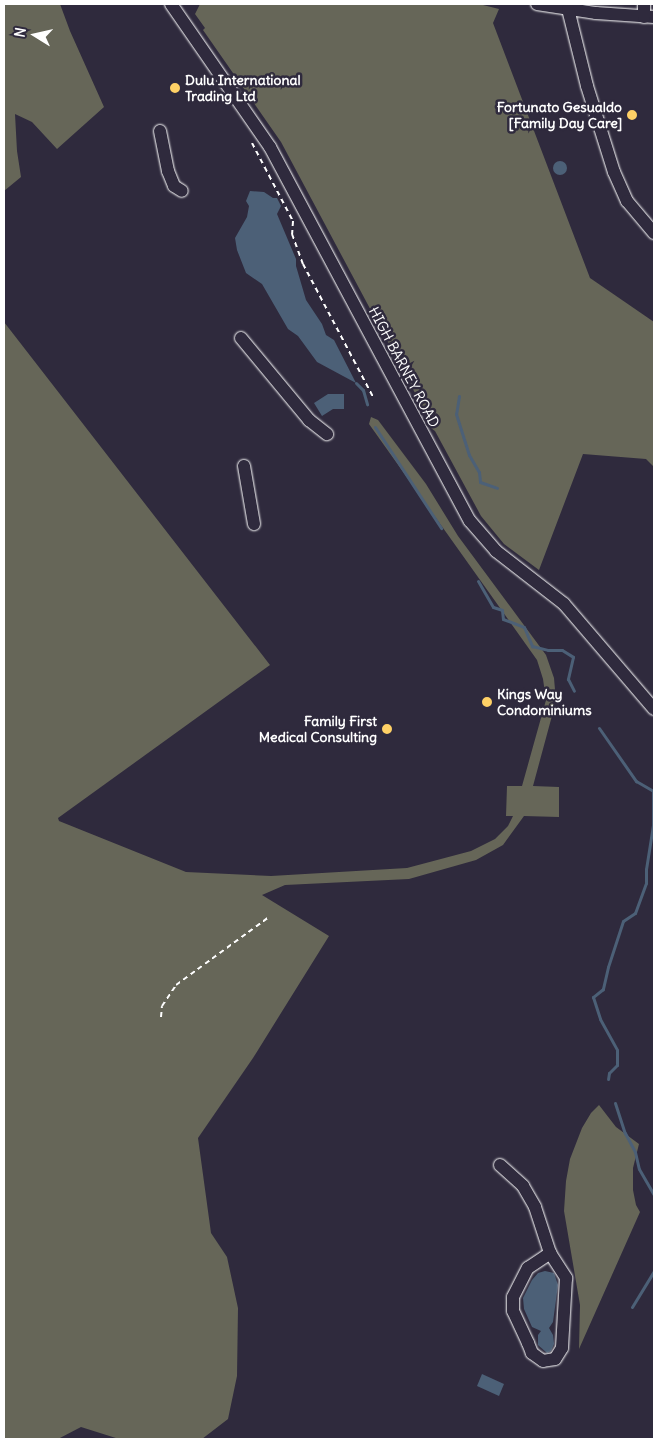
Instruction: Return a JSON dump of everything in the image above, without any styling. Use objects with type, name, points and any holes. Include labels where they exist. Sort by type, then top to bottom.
[{"type":"street","name":"HIGH BARNEY ROAD","points":[[171,4],[270,147],[470,521],[496,552],[564,604],[654,709]]},
{"type":"street","points":[[537,4],[568,9],[648,13]]},
{"type":"street","points":[[568,9],[587,86],[614,172],[627,201],[654,233]]},
{"type":"street","points":[[160,131],[168,171],[174,186],[182,191]]},
{"type":"street","points":[[241,338],[309,420],[327,434]]},
{"type":"street","points":[[244,466],[254,524]]},
{"type":"street","points":[[500,1164],[523,1186],[535,1207],[550,1253],[566,1278],[563,1316],[564,1340],[554,1359],[543,1361],[532,1353],[513,1311],[513,1297],[528,1268],[550,1253]]},
{"type":"path","points":[[251,141],[293,222],[292,234],[303,264],[373,397]]},
{"type":"path","points":[[161,1017],[162,1006],[176,985],[269,917]]},
{"type":"green space","points":[[4,4],[60,4],[104,107],[57,149],[32,122],[15,114],[17,151],[21,177],[4,191]]},
{"type":"green space","points":[[200,4],[479,4],[499,9],[493,23],[590,278],[654,322],[654,467],[646,459],[583,454],[539,570],[504,544],[481,516],[435,431],[428,426],[430,421],[281,142],[203,30],[205,28],[195,14]]},
{"type":"green space","points":[[4,322],[270,665],[58,818],[59,821],[186,872],[271,876],[407,868],[471,851],[495,839],[508,826],[513,816],[506,816],[507,786],[522,786],[546,700],[543,679],[537,660],[369,424],[371,417],[378,420],[426,484],[458,536],[546,655],[554,678],[556,701],[533,786],[559,787],[559,817],[524,816],[503,845],[476,860],[409,879],[285,885],[262,895],[329,936],[253,1058],[198,1138],[211,1233],[227,1257],[238,1308],[237,1376],[228,1419],[202,1439],[119,1439],[81,1427],[58,1439],[4,1439]]},
{"type":"green space","points":[[599,1105],[616,1127],[639,1144],[633,1168],[633,1190],[636,1205],[640,1212],[579,1349],[580,1305],[564,1211],[566,1181],[570,1159],[582,1128],[591,1113]]},
{"type":"water","points":[[557,161],[563,161],[567,168],[563,175],[557,175],[553,171],[553,165]]},
{"type":"water","points":[[250,191],[264,192],[273,198],[277,198],[281,206],[277,214],[296,259],[296,266],[306,300],[322,324],[326,335],[334,340],[356,383],[317,362],[298,336],[288,329],[262,284],[246,273],[237,250],[235,238],[247,217],[249,206],[246,201]]},
{"type":"water","points":[[328,394],[344,394],[344,409],[333,409],[322,416],[314,403]]},
{"type":"water","points":[[545,1271],[554,1273],[558,1285],[553,1322],[549,1328],[553,1335],[554,1344],[551,1351],[547,1353],[538,1345],[538,1335],[541,1331],[532,1327],[524,1309],[523,1298],[532,1280],[538,1273]]},
{"type":"water","points":[[482,1374],[504,1384],[499,1396],[477,1386]]},
{"type":"waterway","points":[[356,383],[363,390],[367,404]]},
{"type":"waterway","points":[[459,396],[456,414],[469,455],[479,472],[480,482],[497,488]]},
{"type":"waterway","points":[[375,427],[441,528]]},
{"type":"waterway","points":[[478,581],[493,607],[502,610],[503,619],[524,627],[532,646],[548,650],[562,650],[573,657],[568,679],[574,691]]},
{"type":"waterway","points":[[599,728],[636,781],[653,791],[653,825],[646,869],[646,883],[635,913],[623,921],[603,989],[593,997],[600,1019],[617,1050],[617,1065],[609,1073],[608,1079]]},
{"type":"waterway","points":[[615,1103],[625,1133],[635,1152],[639,1169],[654,1195]]},
{"type":"waterway","points":[[632,1307],[654,1271]]},
{"type":"place","name":"Dulu International Trading Ltd","points":[[175,88]]},
{"type":"place","name":"Fortunato Gesualdo [Family Day Care]","points":[[632,115]]},
{"type":"place","name":"Kings Way Condominiums","points":[[487,702]]},
{"type":"place","name":"Family First Medical Consulting","points":[[387,729]]}]
